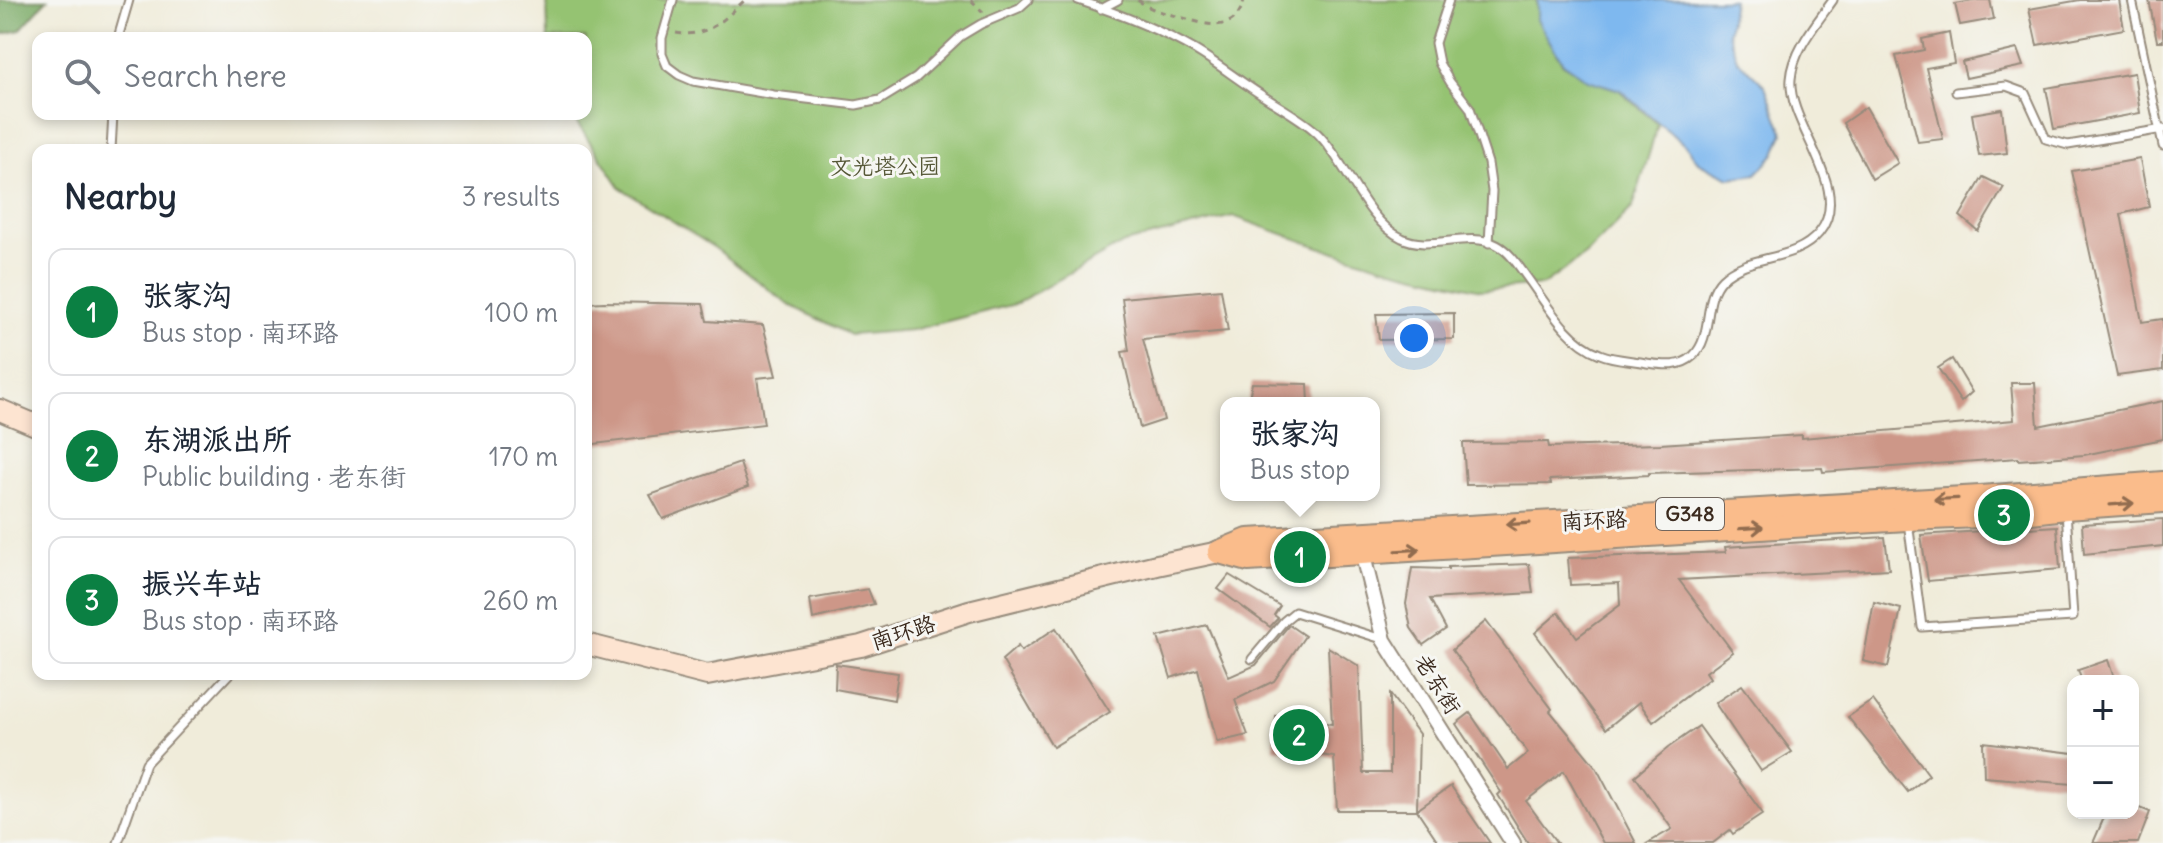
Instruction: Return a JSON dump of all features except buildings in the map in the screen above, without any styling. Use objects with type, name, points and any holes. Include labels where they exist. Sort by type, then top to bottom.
[{"type":"main road","points":[[0,410],[32,423]]},
{"type":"main road","name":"南环路","points":[[592,646],[707,675],[861,646],[969,611],[1219,552],[1248,560],[1361,544],[1906,510],[2004,515],[2064,499],[2163,483]]},
{"type":"main road","name":"南环路","points":[[2064,499],[2163,501]]},
{"type":"street","name":"老东街","points":[[1361,544],[1384,640],[1513,843]]},
{"type":"lane","points":[[120,32],[129,0]]},
{"type":"lane","points":[[673,0],[664,31],[662,54],[667,66],[679,75],[693,81],[774,95],[856,105],[880,100],[892,93],[916,78],[961,36],[1019,8],[1028,0]]},
{"type":"lane","points":[[1078,0],[1195,50],[1312,129],[1332,148],[1368,206],[1385,226],[1402,238],[1417,242],[1481,241],[1498,246],[1513,258],[1562,324],[1590,350],[1604,356],[1663,365],[1684,363],[1695,354],[1704,339],[1714,291],[1721,279],[1738,267],[1787,254],[1805,245],[1820,232],[1829,214],[1829,193],[1791,94],[1791,77],[1796,58],[1833,0]]},
{"type":"lane","points":[[1101,9],[1118,0]]},
{"type":"lane","points":[[1449,0],[1435,43],[1439,63],[1470,108],[1488,163],[1492,191],[1489,243]]},
{"type":"lane","points":[[2132,0],[2163,146]]},
{"type":"lane","points":[[1956,92],[2006,86],[2025,93],[2046,139],[2068,145],[2161,130]]},
{"type":"lane","points":[[111,144],[113,120]]},
{"type":"lane","points":[[1906,510],[1922,627],[2073,617],[2064,499]]},
{"type":"lane","points":[[1252,659],[1295,612],[1384,640]]},
{"type":"lane","points":[[118,843],[146,763],[223,680]]},
{"type":"path","points":[[664,31],[684,34],[704,32],[745,0]]},
{"type":"path","points":[[1138,0],[1155,10],[1211,26],[1235,17],[1244,0]]},
{"type":"green space","points":[[0,0],[47,0],[20,30],[0,35]]},
{"type":"green space","name":"文光塔公园","points":[[547,0],[1536,0],[1538,20],[1562,63],[1588,79],[1619,90],[1658,124],[1633,207],[1586,254],[1543,285],[1481,290],[1319,247],[1233,216],[1124,243],[1015,304],[912,330],[850,335],[788,304],[715,248],[621,188],[575,120],[592,120],[592,32],[548,32]]},
{"type":"water","points":[[1537,0],[1733,0],[1728,33],[1737,59],[1765,86],[1783,133],[1775,154],[1756,174],[1730,178],[1698,162],[1687,147],[1620,90],[1588,80],[1563,63],[1537,20]]},
{"type":"place","name":"振兴车站","points":[[2004,515]]},
{"type":"place","name":"张家沟","points":[[1300,557]]},
{"type":"place","name":"东湖派出所","points":[[1299,735]]}]
